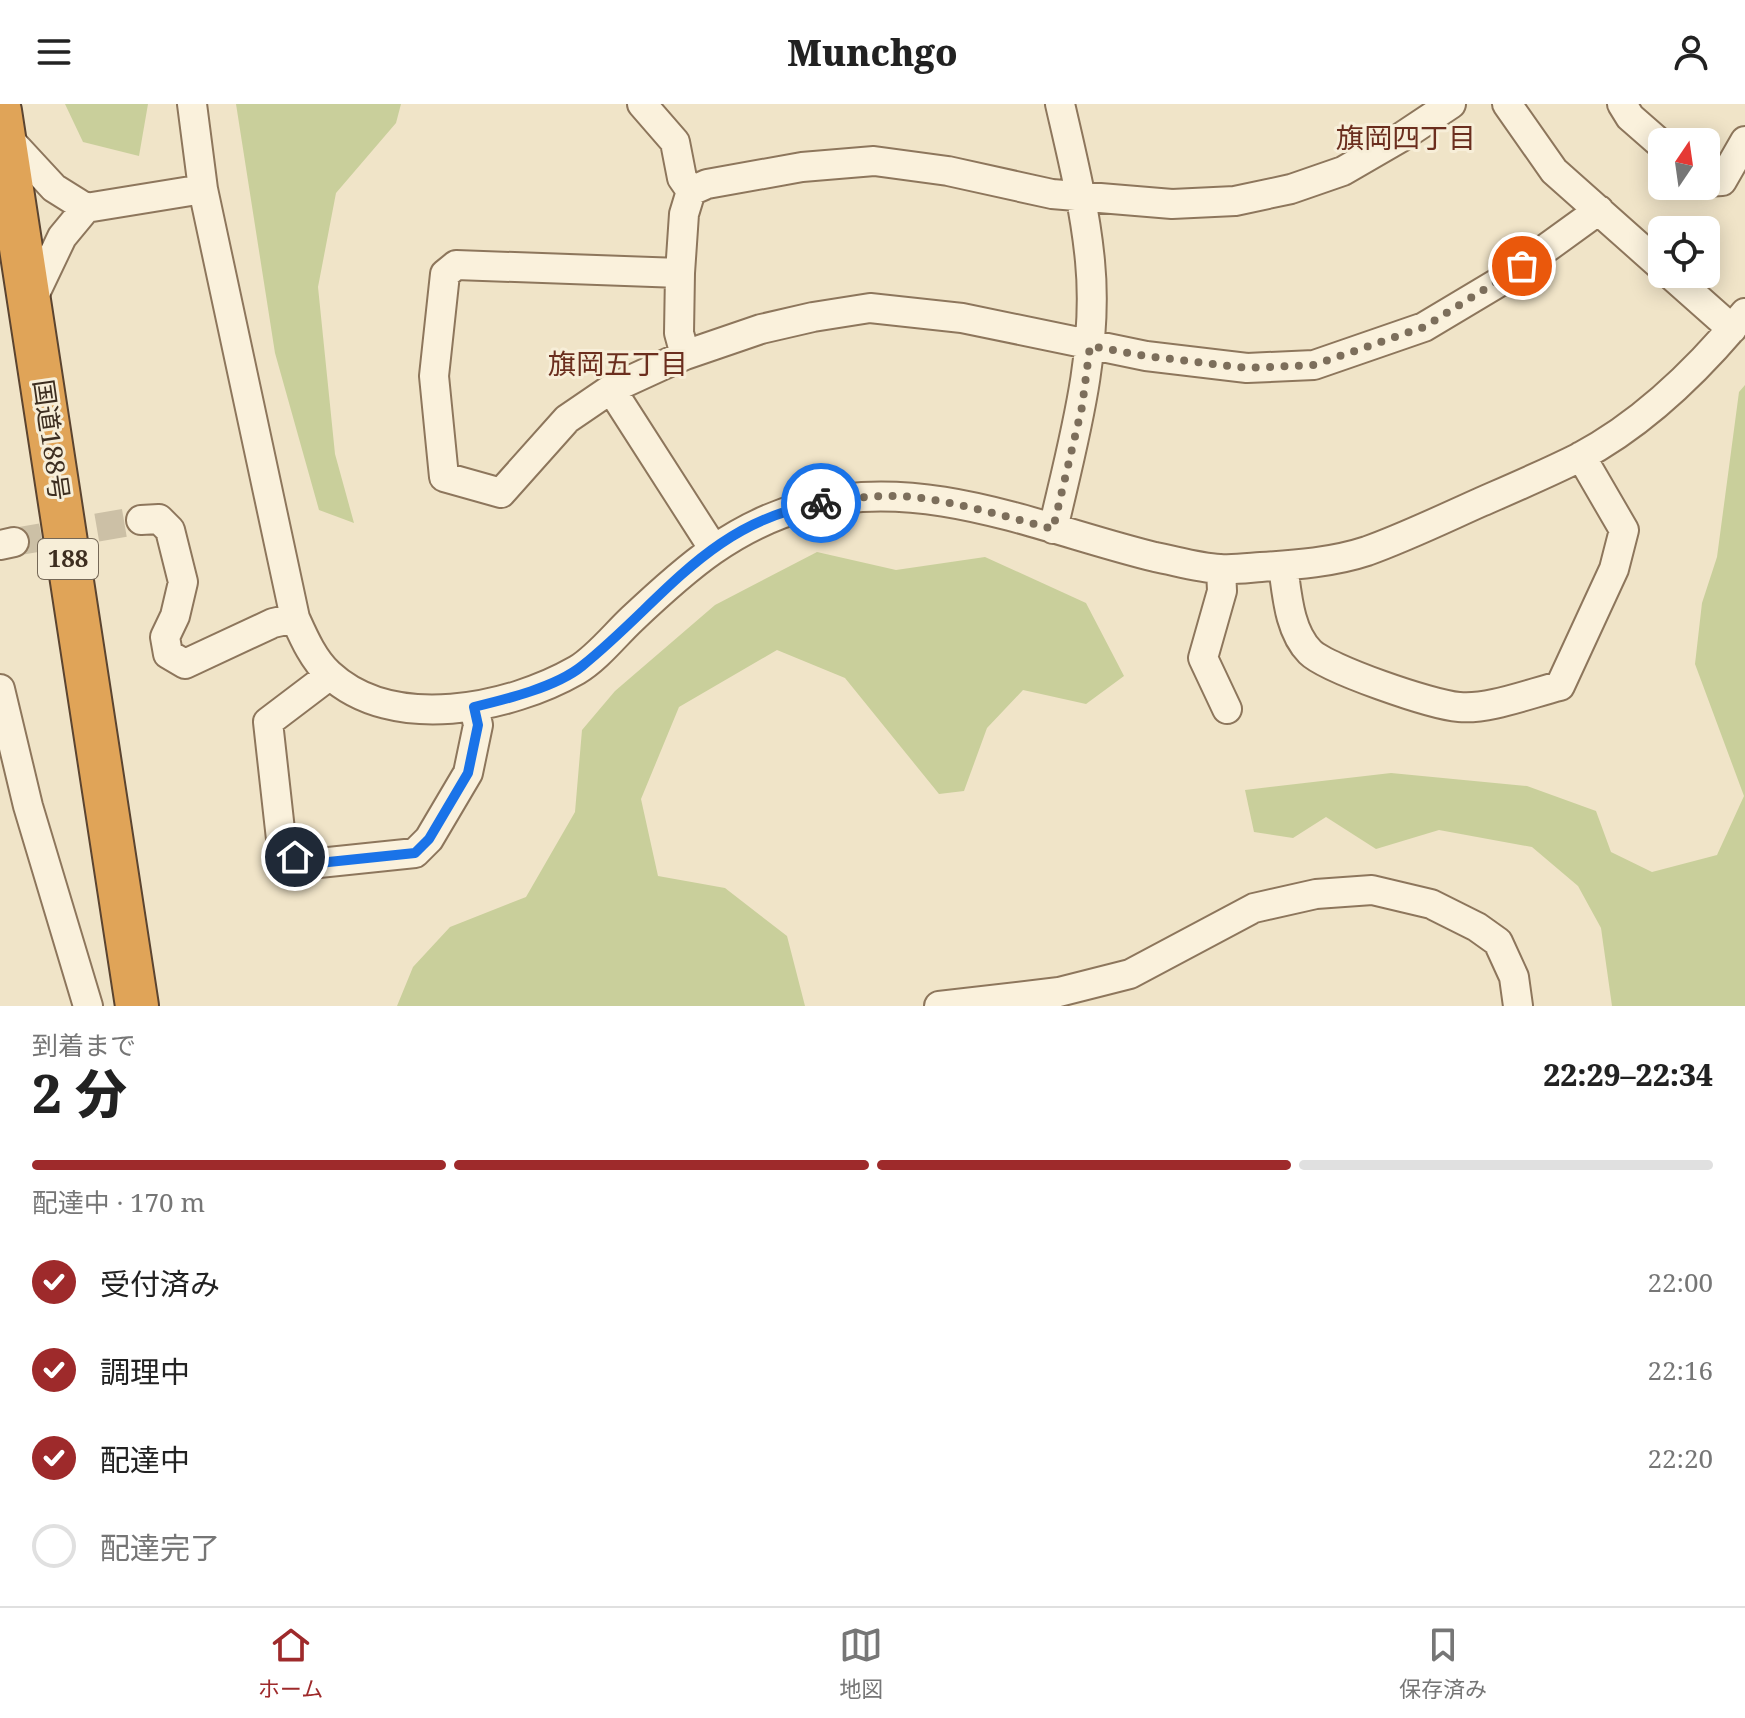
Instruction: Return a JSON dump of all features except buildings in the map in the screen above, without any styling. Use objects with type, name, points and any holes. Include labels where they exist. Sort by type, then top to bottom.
[{"type":"highway","name":"国道188号","points":[[2,122],[137,1006]]},
{"type":"street","points":[[192,104],[203,189],[295,618],[313,654],[330,675],[367,698],[412,709],[474,707],[526,694],[580,668],[684,570],[713,548],[752,525],[810,505],[864,497],[924,499],[960,505],[1156,557],[1221,569],[1283,566],[1364,552],[1434,524],[1581,456],[1651,408],[1695,370],[1738,321],[1690,288]]},
{"type":"street","points":[[642,104],[675,142],[682,178],[691,191]]},
{"type":"street","points":[[1053,529],[1082,407],[1090,346],[1091,264],[1081,196],[1060,104]]},
{"type":"street","points":[[685,355],[679,333],[684,214],[691,191],[707,184],[802,167],[874,161],[948,171],[1052,194],[1172,204],[1235,201],[1291,189],[1343,171],[1451,104]]},
{"type":"street","points":[[1507,104],[1554,171],[1648,254]]},
{"type":"street","points":[[1622,104],[1630,117],[1648,133]]},
{"type":"street","points":[[2,122],[54,188],[86,208]]},
{"type":"street","points":[[1720,181],[1745,141]]},
{"type":"street","points":[[31,302],[62,237],[86,208],[203,189]]},
{"type":"street","points":[[680,273],[456,265],[445,274],[434,376],[444,477],[501,493],[567,419],[611,389],[685,355],[761,329],[870,308],[962,318],[1146,356],[1247,368],[1314,365],[1424,327],[1501,281],[1599,210]]},
{"type":"street","points":[[611,389],[713,548]]},
{"type":"street","points":[[1283,566],[1295,628],[1311,653],[1345,670],[1418,699],[1460,708],[1486,705],[1560,686],[1614,569],[1624,530],[1581,456]]},
{"type":"street","points":[[141,520],[159,519],[170,530],[183,582],[175,616],[165,637],[168,654],[185,664],[273,623],[295,618]]},
{"type":"street","points":[[1221,569],[1222,591],[1203,658],[1227,709]]},
{"type":"street","points":[[330,675],[268,722],[281,839],[295,857],[319,863],[415,853],[429,839],[468,773],[478,725],[474,707]]},
{"type":"street","points":[[0,689],[28,806],[88,1006]]},
{"type":"street","points":[[939,1006],[1059,992],[1130,974],[1254,908],[1316,894],[1372,890],[1431,904],[1477,927],[1498,942],[1514,977],[1518,1006]]},
{"type":"green space","points":[[65,104],[148,104],[139,156],[83,142]]},
{"type":"green space","points":[[236,104],[401,104],[396,123],[336,193],[318,287],[335,454],[354,523],[319,510],[275,353]]},
{"type":"green space","points":[[1745,385],[1745,1006],[1612,1006],[1601,928],[1578,886],[1532,847],[1439,830],[1376,849],[1326,817],[1293,838],[1254,832],[1245,790],[1391,773],[1527,786],[1596,811],[1611,852],[1652,872],[1717,855],[1744,796],[1695,664],[1702,603],[1717,557],[1739,392]]},
{"type":"green space","points":[[817,552],[896,570],[985,557],[1086,603],[1124,676],[1086,704],[1023,690],[987,728],[964,791],[939,794],[845,678],[777,650],[679,707],[641,799],[658,876],[725,888],[787,936],[805,1006],[397,1006],[413,967],[450,927],[526,897],[575,812],[582,730],[615,691],[715,605]]},
{"type":"tunnel","points":[[14,542],[141,520]]},
{"type":"way so far","points":[[821,503],[864,497],[912,497],[960,505],[1053,529],[1082,407],[1090,346],[1247,368],[1314,365],[1424,327],[1522,266]]},
{"type":"district","name":"旗岡四丁目","points":[[1406,138]]},
{"type":"district","name":"旗岡五丁目","points":[[618,364]]},
{"type":"route","points":[[295,857],[319,863],[415,853],[429,839],[468,773],[478,725],[474,707],[526,694],[580,668],[684,570],[713,548],[752,525],[821,503]]}]
